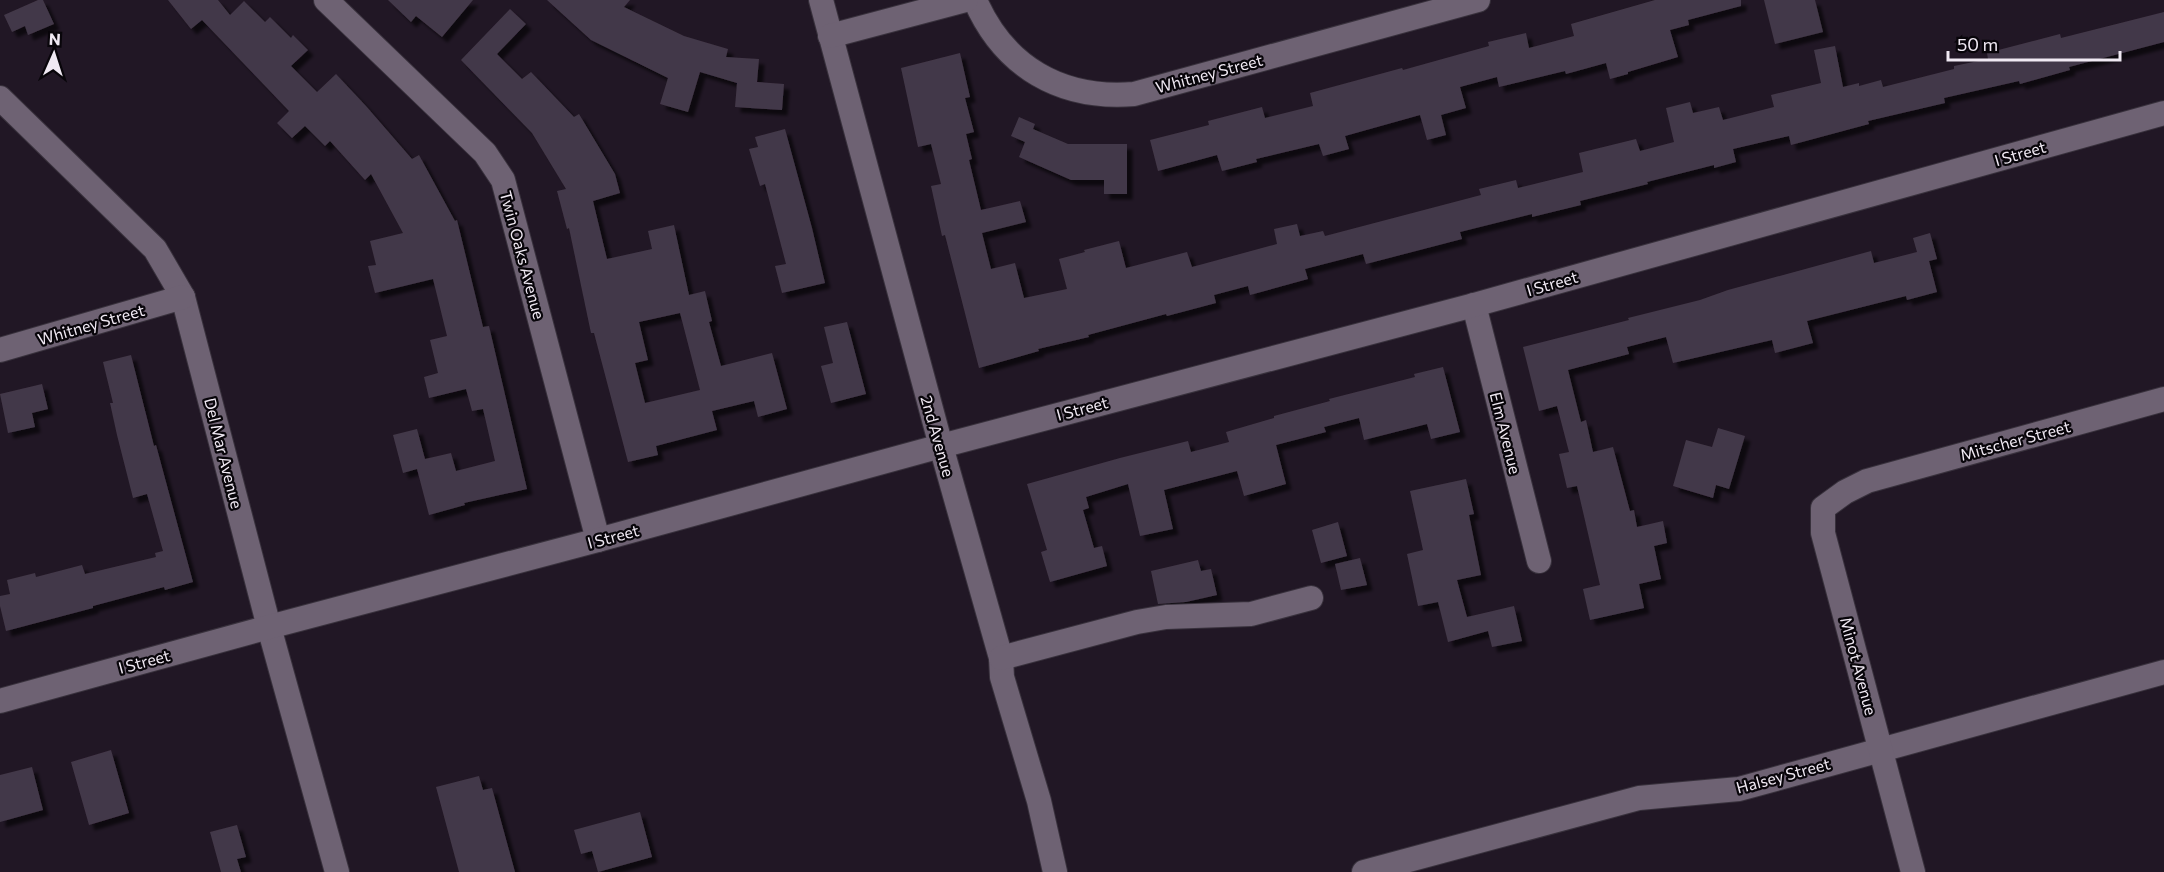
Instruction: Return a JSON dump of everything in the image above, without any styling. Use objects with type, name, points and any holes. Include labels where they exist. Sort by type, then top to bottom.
[{"type":"street","name":"Twin Oaks Avenue","points":[[326,0],[485,153],[503,180],[598,540]]},
{"type":"street","name":"2nd Avenue","points":[[821,0],[940,446],[1001,658],[1002,676],[1039,801],[1055,872]]},
{"type":"street","points":[[830,36],[966,0]]},
{"type":"street","name":"Whitney Street","points":[[975,0],[993,35],[1023,65],[1058,85],[1088,93],[1115,96],[1134,94],[1478,0]]},
{"type":"street","name":"Del Mar Avenue","points":[[0,98],[155,249],[183,297],[269,627],[337,872]]},
{"type":"street","name":"I Street","points":[[0,701],[940,446],[1474,305],[2164,112]]},
{"type":"street","name":"Whitney Street","points":[[0,350],[183,297]]},
{"type":"street","name":"Elm Avenue","points":[[1474,305],[1539,561]]},
{"type":"street","name":"Mitscher Street","points":[[1867,481],[2164,399]]},
{"type":"street","name":"Minot Avenue","points":[[1867,481],[1845,492],[1823,508],[1823,532],[1913,872]]},
{"type":"street","points":[[1001,658],[1137,622],[1166,617],[1251,615],[1311,598]]},
{"type":"street","name":"Halsey Street","points":[[1364,872],[1640,798],[1739,789],[2164,672]]},
{"type":"building","points":[[43,0],[54,24],[28,35],[25,26],[12,32],[4,15]]},
{"type":"building","points":[[168,0],[218,0],[230,15],[244,1],[265,22],[270,17],[291,38],[293,35],[308,50],[291,66],[317,92],[336,74],[412,159],[419,155],[455,221],[457,220],[483,327],[489,326],[527,489],[464,503],[465,505],[429,515],[417,469],[403,473],[393,435],[417,429],[425,459],[451,453],[456,471],[495,461],[483,409],[472,411],[466,389],[429,398],[424,377],[438,373],[430,340],[447,336],[433,279],[375,293],[368,266],[376,265],[370,241],[403,233],[371,174],[365,180],[330,141],[325,146],[305,126],[292,138],[277,123],[289,111],[202,20],[191,29]]},
{"type":"building","points":[[388,0],[473,0],[442,37],[416,16],[411,22]]},
{"type":"building","points":[[547,0],[630,0],[624,7],[684,36],[728,49],[726,57],[759,59],[757,82],[784,84],[782,110],[735,107],[737,83],[700,72],[688,112],[660,104],[668,78],[591,40]]},
{"type":"building","points":[[1655,0],[1741,0],[1741,6],[1688,20],[1689,25],[1670,30],[1678,57],[1628,72],[1628,74],[1610,79],[1606,63],[1566,74],[1565,71],[1499,87],[1497,77],[1460,87],[1466,108],[1441,115],[1446,135],[1427,140],[1420,115],[1345,136],[1349,149],[1323,156],[1319,144],[1256,159],[1257,162],[1222,171],[1217,155],[1158,171],[1150,140],[1209,125],[1208,121],[1262,107],[1265,118],[1313,106],[1310,93],[1489,46],[1488,42],[1526,33],[1529,48],[1574,36],[1571,24]]},
{"type":"building","points":[[1764,0],[1815,0],[1823,32],[1775,44]]},
{"type":"building","points":[[510,9],[526,24],[497,54],[522,79],[531,72],[574,117],[579,114],[615,174],[620,193],[593,201],[607,259],[652,249],[648,231],[674,225],[689,295],[705,291],[712,321],[709,322],[721,366],[772,353],[787,409],[758,417],[754,401],[712,411],[717,430],[656,446],[658,455],[628,462],[594,333],[591,333],[569,228],[567,229],[557,191],[566,189],[532,133],[461,60]],"holes":[[[680,313],[700,390],[645,403],[635,363],[648,360],[639,322]]]},
{"type":"building","points":[[2164,12],[2164,42],[2069,67],[2070,70],[2020,84],[2019,81],[1944,98],[1945,103],[1868,121],[1869,124],[1791,145],[1789,136],[1733,149],[1736,162],[1714,168],[1714,165],[1647,182],[1648,184],[1580,201],[1581,205],[1532,217],[1532,214],[1460,232],[1462,239],[1366,264],[1363,254],[1305,269],[1308,279],[1250,295],[1248,286],[1214,295],[1216,303],[1088,335],[1089,337],[1038,349],[1039,351],[979,368],[945,235],[942,236],[931,186],[941,184],[931,144],[918,147],[901,68],[960,53],[970,97],[965,98],[974,132],[966,134],[972,159],[969,160],[981,210],[1020,201],[1026,222],[982,233],[991,269],[1015,263],[1024,298],[1067,289],[1059,259],[1119,241],[1126,268],[1187,252],[1192,267],[1277,244],[1274,229],[1297,224],[1300,236],[1323,231],[1325,236],[1481,195],[1479,189],[1516,180],[1518,188],[1583,172],[1579,153],[1636,139],[1640,151],[1674,142],[1666,108],[1690,102],[1693,113],[1719,107],[1723,120],[1774,107],[1771,95],[1821,83],[1814,50],[1835,46],[1843,87],[1859,83],[1859,86],[1881,80],[1883,87],[1954,69],[1954,66],[1988,59],[1987,53],[2060,34],[2061,38]]},
{"type":"building","points":[[1019,117],[1035,124],[1033,129],[1068,144],[1127,144],[1127,194],[1104,194],[1104,180],[1071,180],[1019,157],[1025,142],[1011,136]]},
{"type":"building","points":[[785,129],[825,283],[782,293],[775,266],[786,264],[765,184],[760,186],[749,149],[758,147],[755,137]]},
{"type":"building","points":[[1930,233],[1937,259],[1929,261],[1937,292],[1907,300],[1906,296],[1807,321],[1813,343],[1775,353],[1772,340],[1673,363],[1666,337],[1627,347],[1629,354],[1568,370],[1581,422],[1586,420],[1593,452],[1613,447],[1630,511],[1634,510],[1637,527],[1663,521],[1667,543],[1654,546],[1661,579],[1639,584],[1644,608],[1590,620],[1583,589],[1600,585],[1577,486],[1567,488],[1559,454],[1569,452],[1557,406],[1539,411],[1523,347],[1629,320],[1628,318],[1871,251],[1874,263],[1917,252],[1913,238]]},
{"type":"building","points":[[847,322],[866,394],[831,403],[821,366],[833,363],[824,327]]},
{"type":"building","points":[[131,355],[193,582],[165,590],[164,587],[6,631],[0,596],[10,594],[7,580],[35,573],[36,577],[82,565],[85,574],[156,557],[155,553],[163,551],[147,494],[133,498],[117,435],[110,403],[113,403],[103,362]]},
{"type":"building","points":[[1443,367],[1460,432],[1431,439],[1427,424],[1364,440],[1359,418],[1324,427],[1326,432],[1276,445],[1286,484],[1244,496],[1237,471],[1164,490],[1173,529],[1140,536],[1128,484],[1086,497],[1089,508],[1083,510],[1094,548],[1102,546],[1107,566],[1050,582],[1041,552],[1047,550],[1027,484],[1188,441],[1191,452],[1229,442],[1226,432],[1330,401],[1329,399],[1415,377],[1414,374]]},
{"type":"building","points":[[42,384],[48,409],[32,413],[35,427],[8,433],[0,394]]},
{"type":"building","points":[[1718,428],[1745,436],[1729,489],[1716,485],[1713,498],[1673,486],[1686,440],[1712,447]]},
{"type":"building","points":[[1466,479],[1474,514],[1469,515],[1481,575],[1457,580],[1467,617],[1514,606],[1522,641],[1492,647],[1488,631],[1448,642],[1438,602],[1418,606],[1407,554],[1423,550],[1410,491]]},
{"type":"building","points":[[1338,522],[1347,556],[1321,563],[1312,530]]},
{"type":"building","points":[[1360,558],[1367,585],[1341,590],[1335,564]]},
{"type":"building","points":[[1198,560],[1201,571],[1211,569],[1217,595],[1186,602],[1158,604],[1151,571]]},
{"type":"building","points":[[111,750],[129,813],[89,825],[71,762]]},
{"type":"building","points":[[32,767],[43,810],[0,822],[0,775]]},
{"type":"building","points":[[479,776],[483,790],[492,788],[515,872],[459,872],[436,787]]},
{"type":"building","points":[[640,812],[652,857],[598,872],[592,851],[581,854],[574,830]]},
{"type":"building","points":[[237,825],[246,857],[237,859],[241,872],[221,872],[210,832]]}]
